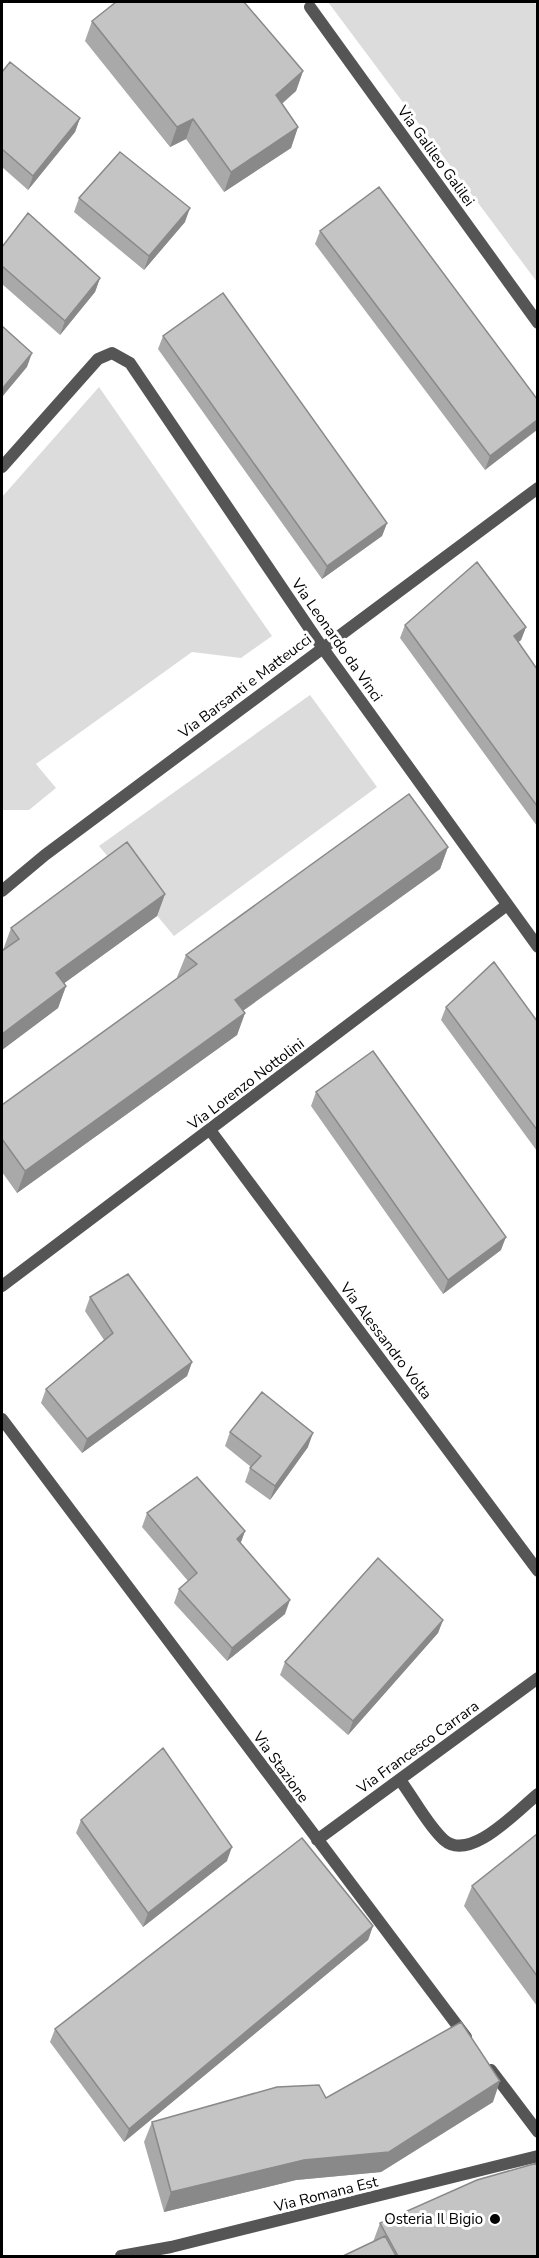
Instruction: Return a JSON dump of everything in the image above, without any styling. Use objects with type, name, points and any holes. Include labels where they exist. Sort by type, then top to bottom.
[{"type":"street","name":"Via Galileo Galilei","points":[[310,7],[537,322]]},
{"type":"street","name":"Via Leonardo da Vinci","points":[[2,467],[98,358],[112,352],[130,363],[322,647],[537,947]]},
{"type":"street","name":"Via Barsanti e Matteucci","points":[[2,891],[45,855],[537,488]]},
{"type":"street","name":"Via Lorenzo Nottolini","points":[[2,1286],[507,905]]},
{"type":"street","name":"Via Alessandro Volta","points":[[210,1130],[537,1571]]},
{"type":"street","name":"Via Stazione","points":[[2,1419],[537,2132]]},
{"type":"street","name":"Via Francesco Carrara","points":[[317,1840],[537,1678]]},
{"type":"street","points":[[400,1780],[445,1842],[464,1847],[483,1840],[537,1794]]},
{"type":"street","name":"Via Romana Est","points":[[121,2256],[171,2247],[537,2156]]},
{"type":"shaded area","points":[[328,2],[534,2],[537,6],[537,282]]},
{"type":"shaded area","points":[[99,387],[272,636],[241,658],[192,652],[36,764],[56,788],[29,810],[2,810],[2,497]]},
{"type":"shaded area","points":[[310,695],[377,787],[174,936],[99,846]]},
{"type":"building","points":[[116,2],[244,2],[303,71],[276,95],[298,127],[231,172],[193,119],[177,127],[92,21]]},
{"type":"building","points":[[10,62],[80,118],[33,176],[2,149],[2,72]]},
{"type":"building","points":[[120,152],[190,208],[149,256],[79,198]]},
{"type":"building","points":[[379,187],[537,399],[537,420],[490,456],[320,231]]},
{"type":"building","points":[[28,213],[100,278],[65,321],[2,266],[2,247]]},
{"type":"building","points":[[223,293],[387,523],[327,566],[163,336]]},
{"type":"building","points":[[2,326],[32,353],[2,389]]},
{"type":"building","points":[[477,562],[526,627],[514,636],[537,669],[537,806],[405,625]]},
{"type":"building","points":[[409,794],[448,847],[235,1000],[245,1013],[25,1171],[2,1139],[2,1105],[197,964],[186,955]]},
{"type":"building","points":[[127,842],[165,894],[56,973],[66,986],[2,1034],[2,951],[19,939],[11,928]]},
{"type":"building","points":[[494,962],[537,1021],[537,1130],[446,1007]]},
{"type":"building","points":[[373,1051],[506,1237],[448,1280],[316,1092]]},
{"type":"building","points":[[128,1274],[192,1362],[87,1439],[46,1389],[113,1333],[90,1297]]},
{"type":"building","points":[[262,1392],[313,1433],[275,1486],[250,1468],[261,1456],[230,1432]]},
{"type":"building","points":[[197,1477],[245,1531],[237,1539],[290,1600],[232,1648],[179,1589],[197,1573],[147,1513]]},
{"type":"building","points":[[378,1558],[443,1620],[353,1721],[285,1662]]},
{"type":"building","points":[[163,1748],[232,1847],[148,1913],[81,1820]]},
{"type":"building","points":[[537,1834],[537,1976],[472,1886]]},
{"type":"building","points":[[302,1838],[373,1926],[129,2129],[55,2029]]},
{"type":"building","points":[[461,2022],[500,2081],[389,2152],[304,2160],[171,2192],[152,2122],[277,2087],[319,2085],[326,2098]]},
{"type":"building","points":[[537,2163],[537,2256],[398,2256],[380,2223],[477,2180]]},
{"type":"building","points":[[385,2236],[396,2256],[343,2256]]},
{"type":"place","name":"Osteria Il Bigio","points":[[495,2219]]}]
